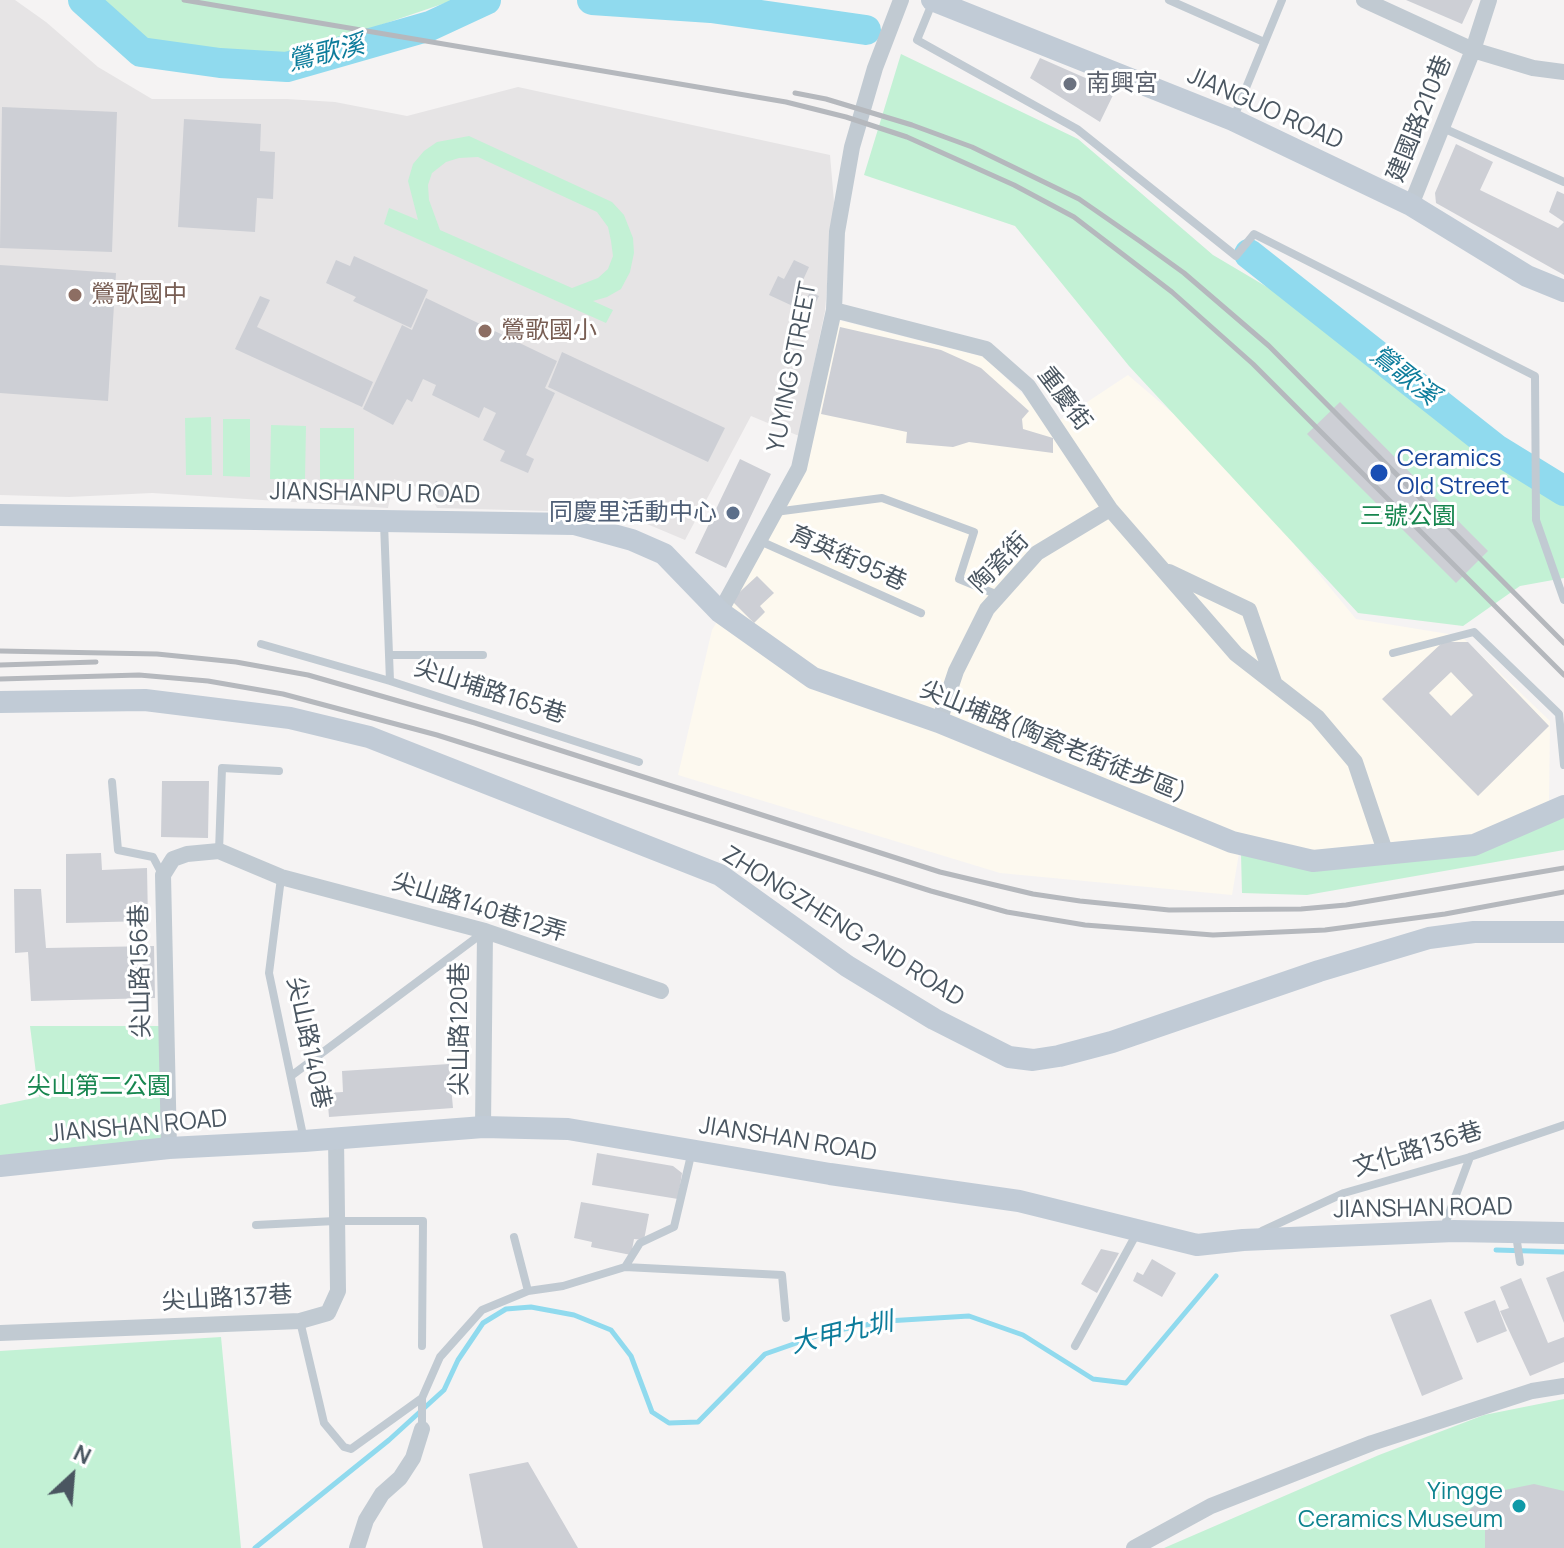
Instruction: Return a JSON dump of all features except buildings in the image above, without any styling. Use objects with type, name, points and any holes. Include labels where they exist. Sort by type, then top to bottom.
[{"type":"main road","name":"JIANGUO ROAD","points":[[933,0],[1233,120],[1411,205],[1527,276],[1564,291]]},
{"type":"main road","name":"JIANSHANPU ROAD","points":[[0,515],[574,524],[632,540],[664,554],[720,612]]},
{"type":"main road","name":"尖山埔路(陶瓷老街徒步區)","points":[[720,612],[813,678],[939,722],[1246,847],[1313,861],[1474,845],[1564,806]]},
{"type":"main road","name":"ZHONGZHENG 2ND ROAD","points":[[0,702],[145,700],[290,718],[369,737],[720,875],[847,966],[934,1019],[1009,1057],[1033,1060],[1112,1042],[1319,971],[1429,938],[1486,931],[1564,932]]},
{"type":"main road","name":"JIANSHAN ROAD","points":[[0,1166],[169,1148],[483,1127],[568,1129],[830,1174],[1019,1201],[1197,1245],[1243,1240],[1443,1232],[1516,1238],[1564,1233]]},
{"type":"street","name":"YUYING STREET","points":[[720,612],[799,468],[834,310],[837,232],[852,147],[875,68],[901,0]]},
{"type":"street","points":[[1364,0],[1473,50],[1533,68],[1564,72]]},
{"type":"street","name":"建國路210巷","points":[[1411,205],[1473,50],[1489,0]]},
{"type":"street","name":"重慶街","points":[[834,310],[986,349],[1028,386],[1110,509],[1236,654],[1317,717],[1355,762],[1386,854]]},
{"type":"street","name":"陶瓷街","points":[[939,722],[956,671],[987,609],[1037,553],[1110,509]]},
{"type":"street","name":"重慶街","points":[[1163,569],[1249,610],[1274,684]]},
{"type":"street","points":[[219,851],[281,877]]},
{"type":"street","name":"尖山路156巷","points":[[169,1148],[163,875],[173,859],[187,854],[219,851]]},
{"type":"street","name":"尖山路140巷12弄","points":[[281,877],[485,931],[661,991]]},
{"type":"street","name":"尖山路120巷","points":[[483,1127],[485,931]]},
{"type":"street","name":"尖山路137巷","points":[[0,1333],[300,1321],[328,1313],[338,1291],[336,1138]]},
{"type":"street","points":[[1134,1548],[1211,1506],[1372,1443],[1532,1391],[1564,1386]]},
{"type":"street","points":[[357,1548],[366,1520],[382,1494],[400,1478],[413,1458],[422,1429]]},
{"type":"lane","points":[[933,0],[917,40],[1077,129],[1236,256],[1254,234],[1535,376],[1536,520],[1564,600]]},
{"type":"lane","points":[[1169,0],[1264,42]]},
{"type":"lane","points":[[1233,120],[1282,0]]},
{"type":"lane","points":[[1443,128],[1564,182]]},
{"type":"lane","points":[[775,512],[882,498],[974,532],[959,579],[998,596]]},
{"type":"lane","name":"尖山埔路165巷","points":[[384,520],[390,681],[639,762]]},
{"type":"lane","name":"育英街95巷","points":[[759,541],[921,613]]},
{"type":"lane","points":[[1393,653],[1474,632],[1559,714],[1564,765]]},
{"type":"lane","points":[[261,644],[390,681]]},
{"type":"lane","points":[[389,655],[483,655]]},
{"type":"lane","points":[[219,851],[222,768],[279,771]]},
{"type":"lane","points":[[112,782],[118,850],[153,857],[163,875]]},
{"type":"lane","name":"尖山路140巷","points":[[281,877],[269,973],[304,1141]]},
{"type":"lane","points":[[291,1076],[485,931]]},
{"type":"lane","name":"文化路136巷","points":[[1243,1240],[1344,1193],[1470,1157],[1564,1125]]},
{"type":"lane","points":[[625,1267],[640,1243],[674,1227],[693,1150]]},
{"type":"lane","points":[[1443,1232],[1470,1157]]},
{"type":"lane","points":[[256,1225],[423,1221],[422,1346]]},
{"type":"lane","points":[[1075,1346],[1139,1230]]},
{"type":"lane","points":[[514,1237],[528,1291]]},
{"type":"lane","points":[[1516,1238],[1520,1262]]},
{"type":"lane","points":[[422,1429],[421,1402],[440,1357],[482,1310],[528,1291],[563,1286],[625,1267],[782,1275],[786,1318]]},
{"type":"lane","points":[[300,1321],[324,1423],[344,1447],[351,1449],[421,1402]]},
{"type":"shaded area","name":"鶯歌國小","points":[[0,0],[15,0],[98,67],[152,99],[335,102],[407,116],[518,87],[830,155],[834,202],[825,311],[799,436],[751,416],[685,540],[621,513],[437,508],[428,491],[394,479],[388,508],[152,493],[69,497],[0,495]]},
{"type":"shaded area","points":[[838,320],[984,357],[1054,424],[1128,375],[1218,452],[1356,619],[1461,636],[1550,721],[1549,801],[1465,838],[1375,843],[1314,852],[1242,835],[1232,895],[1000,873],[678,775],[712,630],[806,471]]},
{"type":"green space","points":[[103,0],[454,0],[278,60],[148,40]]},
{"type":"green space","name":"三號公園","points":[[901,54],[1078,139],[1213,255],[1289,300],[1517,474],[1564,504],[1564,578],[1520,586],[1463,626],[1358,613],[1129,366],[1015,226],[864,175]]},
{"type":"green space","points":[[469,136],[612,202],[624,215],[633,238],[634,253],[630,272],[621,289],[593,301],[613,310],[606,323],[384,224],[389,208],[418,220],[408,181],[413,164],[437,142]],"holes":[[[478,157],[597,212],[608,227],[613,256],[608,269],[598,278],[572,288],[440,230],[429,200],[428,185],[432,173],[446,162]]]},
{"type":"green space","points":[[211,417],[212,475],[186,475],[185,418]]},
{"type":"green space","points":[[223,419],[250,419],[250,477],[223,476]]},
{"type":"green space","points":[[271,425],[306,426],[305,479],[270,479]]},
{"type":"green space","points":[[320,428],[354,428],[354,479],[320,479]]},
{"type":"green space","points":[[1564,813],[1564,850],[1307,895],[1242,893],[1241,854],[1410,857]]},
{"type":"green space","name":"尖山第二公園","points":[[30,1026],[159,1026],[164,1142],[0,1157],[0,1105],[39,1097]]},
{"type":"green space","points":[[221,1337],[241,1548],[0,1548],[0,1351]]},
{"type":"green space","points":[[1564,1399],[1564,1548],[1164,1548],[1379,1455],[1484,1415]]},
{"type":"waterway","name":"鶯歌溪","points":[[83,0],[141,52],[220,63],[287,67],[430,26],[486,0]]},
{"type":"waterway","name":"鶯歌溪","points":[[592,0],[711,8],[866,30]]},
{"type":"waterway","name":"鶯歌溪","points":[[1249,254],[1496,449],[1564,491]]},
{"type":"waterway","name":"大甲九圳","points":[[1496,1250],[1564,1252]]},
{"type":"waterway","name":"大甲九圳","points":[[255,1548],[389,1440],[444,1390],[458,1360],[483,1323],[506,1309],[531,1307],[574,1315],[611,1330],[631,1356],[652,1412],[669,1423],[698,1422],[765,1354],[828,1332],[887,1321],[969,1316],[1023,1335],[1093,1379],[1126,1383],[1216,1276]]},
{"type":"railway","points":[[184,0],[786,102],[907,137],[1014,185],[1074,217],[1172,292],[1253,364],[1564,675]]},
{"type":"railway","points":[[795,93],[912,125],[972,147],[1079,199],[1141,242],[1184,273],[1269,346],[1564,643]]},
{"type":"railway","points":[[0,651],[157,654],[236,662],[308,675],[475,723],[940,872],[1033,894],[1080,901],[1169,910],[1301,909],[1346,905],[1564,868]]},
{"type":"railway","points":[[0,665],[96,662]]},
{"type":"railway","points":[[0,679],[139,675],[208,681],[283,694],[437,735],[931,891],[1007,912],[1085,925],[1213,935],[1325,930],[1445,914],[1564,892]]},
{"type":"place","name":"南興宮","points":[[1070,84]]},
{"type":"place","name":"鶯歌國中","points":[[75,295]]},
{"type":"place","name":"鶯歌國小","points":[[485,331]]},
{"type":"place","name":"Ceramics Old Street","points":[[1379,473]]},
{"type":"place","name":"同慶里活動中心","points":[[733,513]]},
{"type":"place","name":"Yingge Ceramics Museum","points":[[1519,1506]]}]
